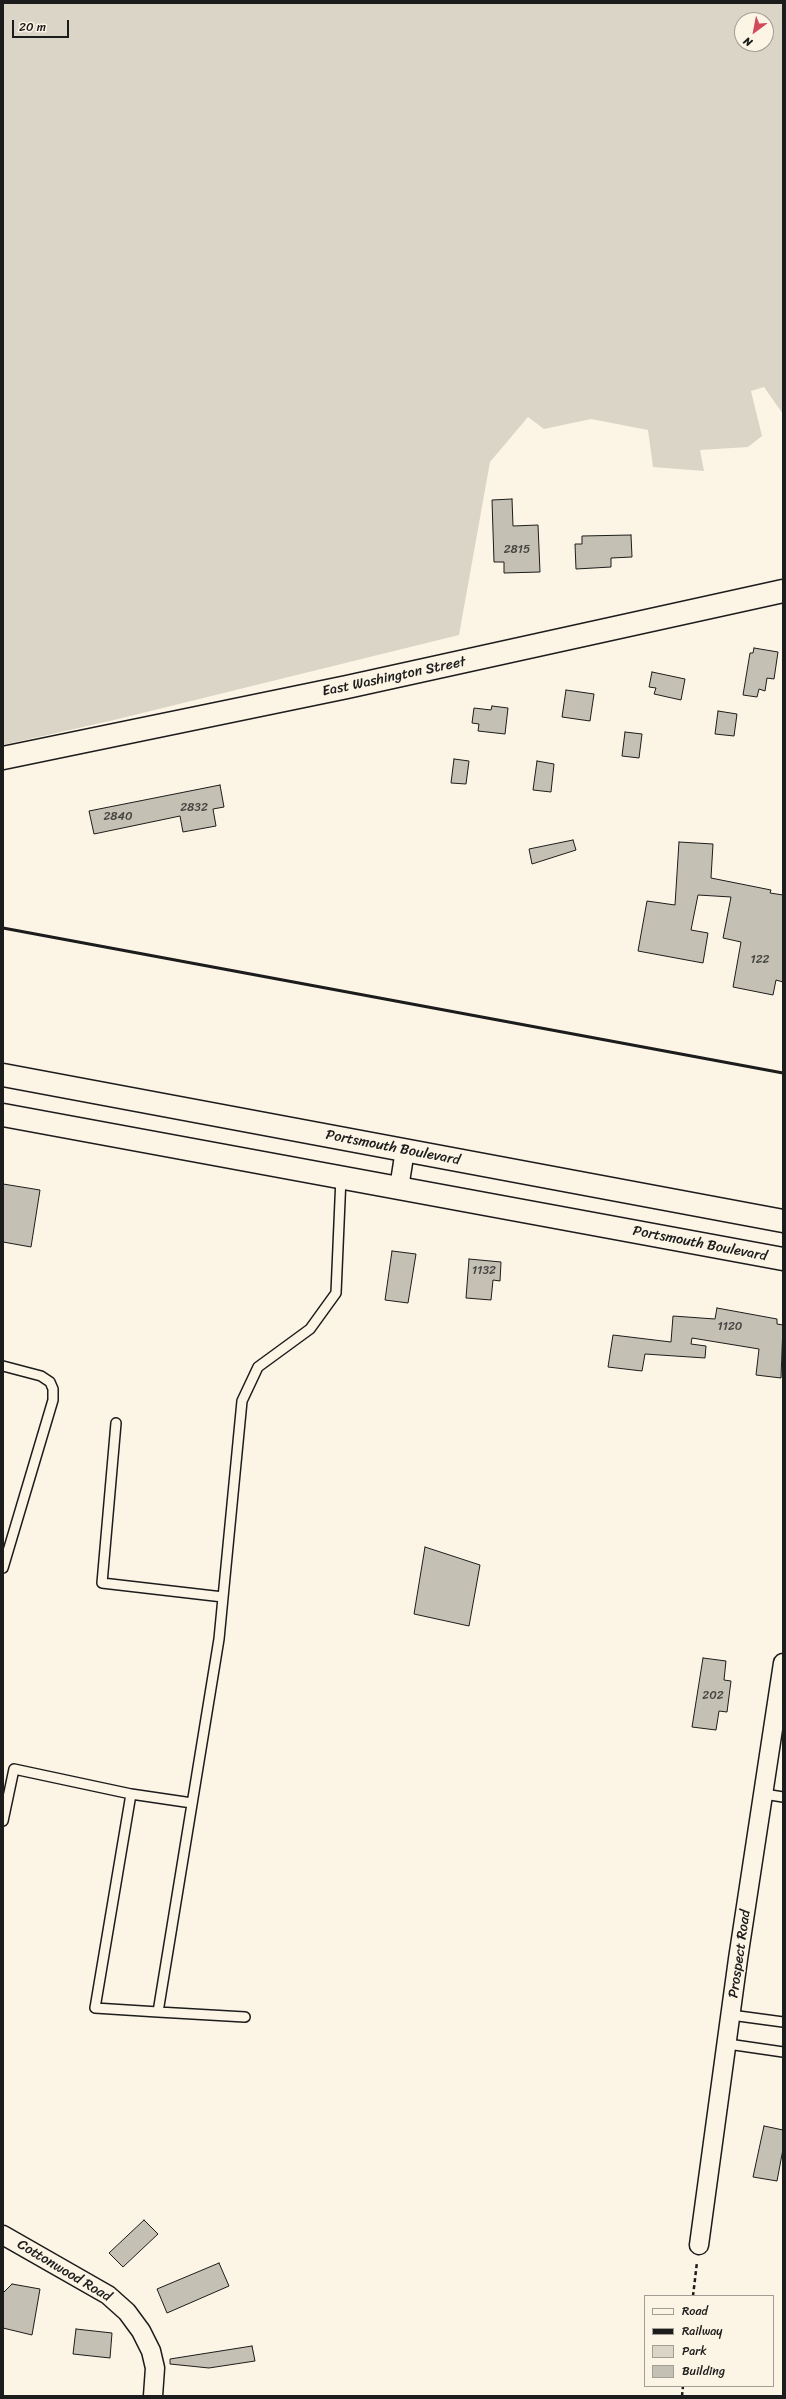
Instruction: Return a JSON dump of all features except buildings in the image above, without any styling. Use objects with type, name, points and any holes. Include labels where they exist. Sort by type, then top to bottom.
[{"type":"main road","name":"East Washington Street","points":[[3,758],[362,684],[783,591]]},
{"type":"main road","name":"Portsmouth Boulevard","points":[[3,1075],[783,1221]]},
{"type":"main road","name":"Portsmouth Boulevard","points":[[3,1115],[783,1260]]},
{"type":"street","points":[[400,1188],[404,1150]]},
{"type":"street","name":"Prospect Road","points":[[699,2245],[783,1663]]},
{"type":"street","name":"Cottonwood Road","points":[[3,2235],[108,2295],[127,2312],[141,2331],[151,2351],[155,2368],[153,2396]]},
{"type":"lane","points":[[158,2012],[219,1639],[242,1402],[258,1367],[310,1329],[336,1293],[340,1177]]},
{"type":"lane","points":[[3,1367],[41,1376],[50,1382],[53,1394],[3,1568]]},
{"type":"lane","points":[[116,1423],[102,1583],[223,1597]]},
{"type":"lane","points":[[3,1821],[14,1769],[130,1794],[192,1803]]},
{"type":"lane","points":[[130,1794],[95,2008],[245,2017]]},
{"type":"lane","points":[[764,1794],[783,1797]]},
{"type":"lane","points":[[731,2015],[783,2022]]},
{"type":"lane","points":[[728,2044],[783,2052]]},
{"type":"path","points":[[693,2295],[699,2245]]},
{"type":"green space","points":[[3,3],[783,3],[783,414],[764,387],[751,391],[762,436],[748,447],[700,450],[704,471],[653,467],[648,430],[591,419],[544,429],[528,417],[490,462],[459,635],[114,720],[3,745]]},
{"type":"railway","points":[[3,928],[783,1073]]}]
